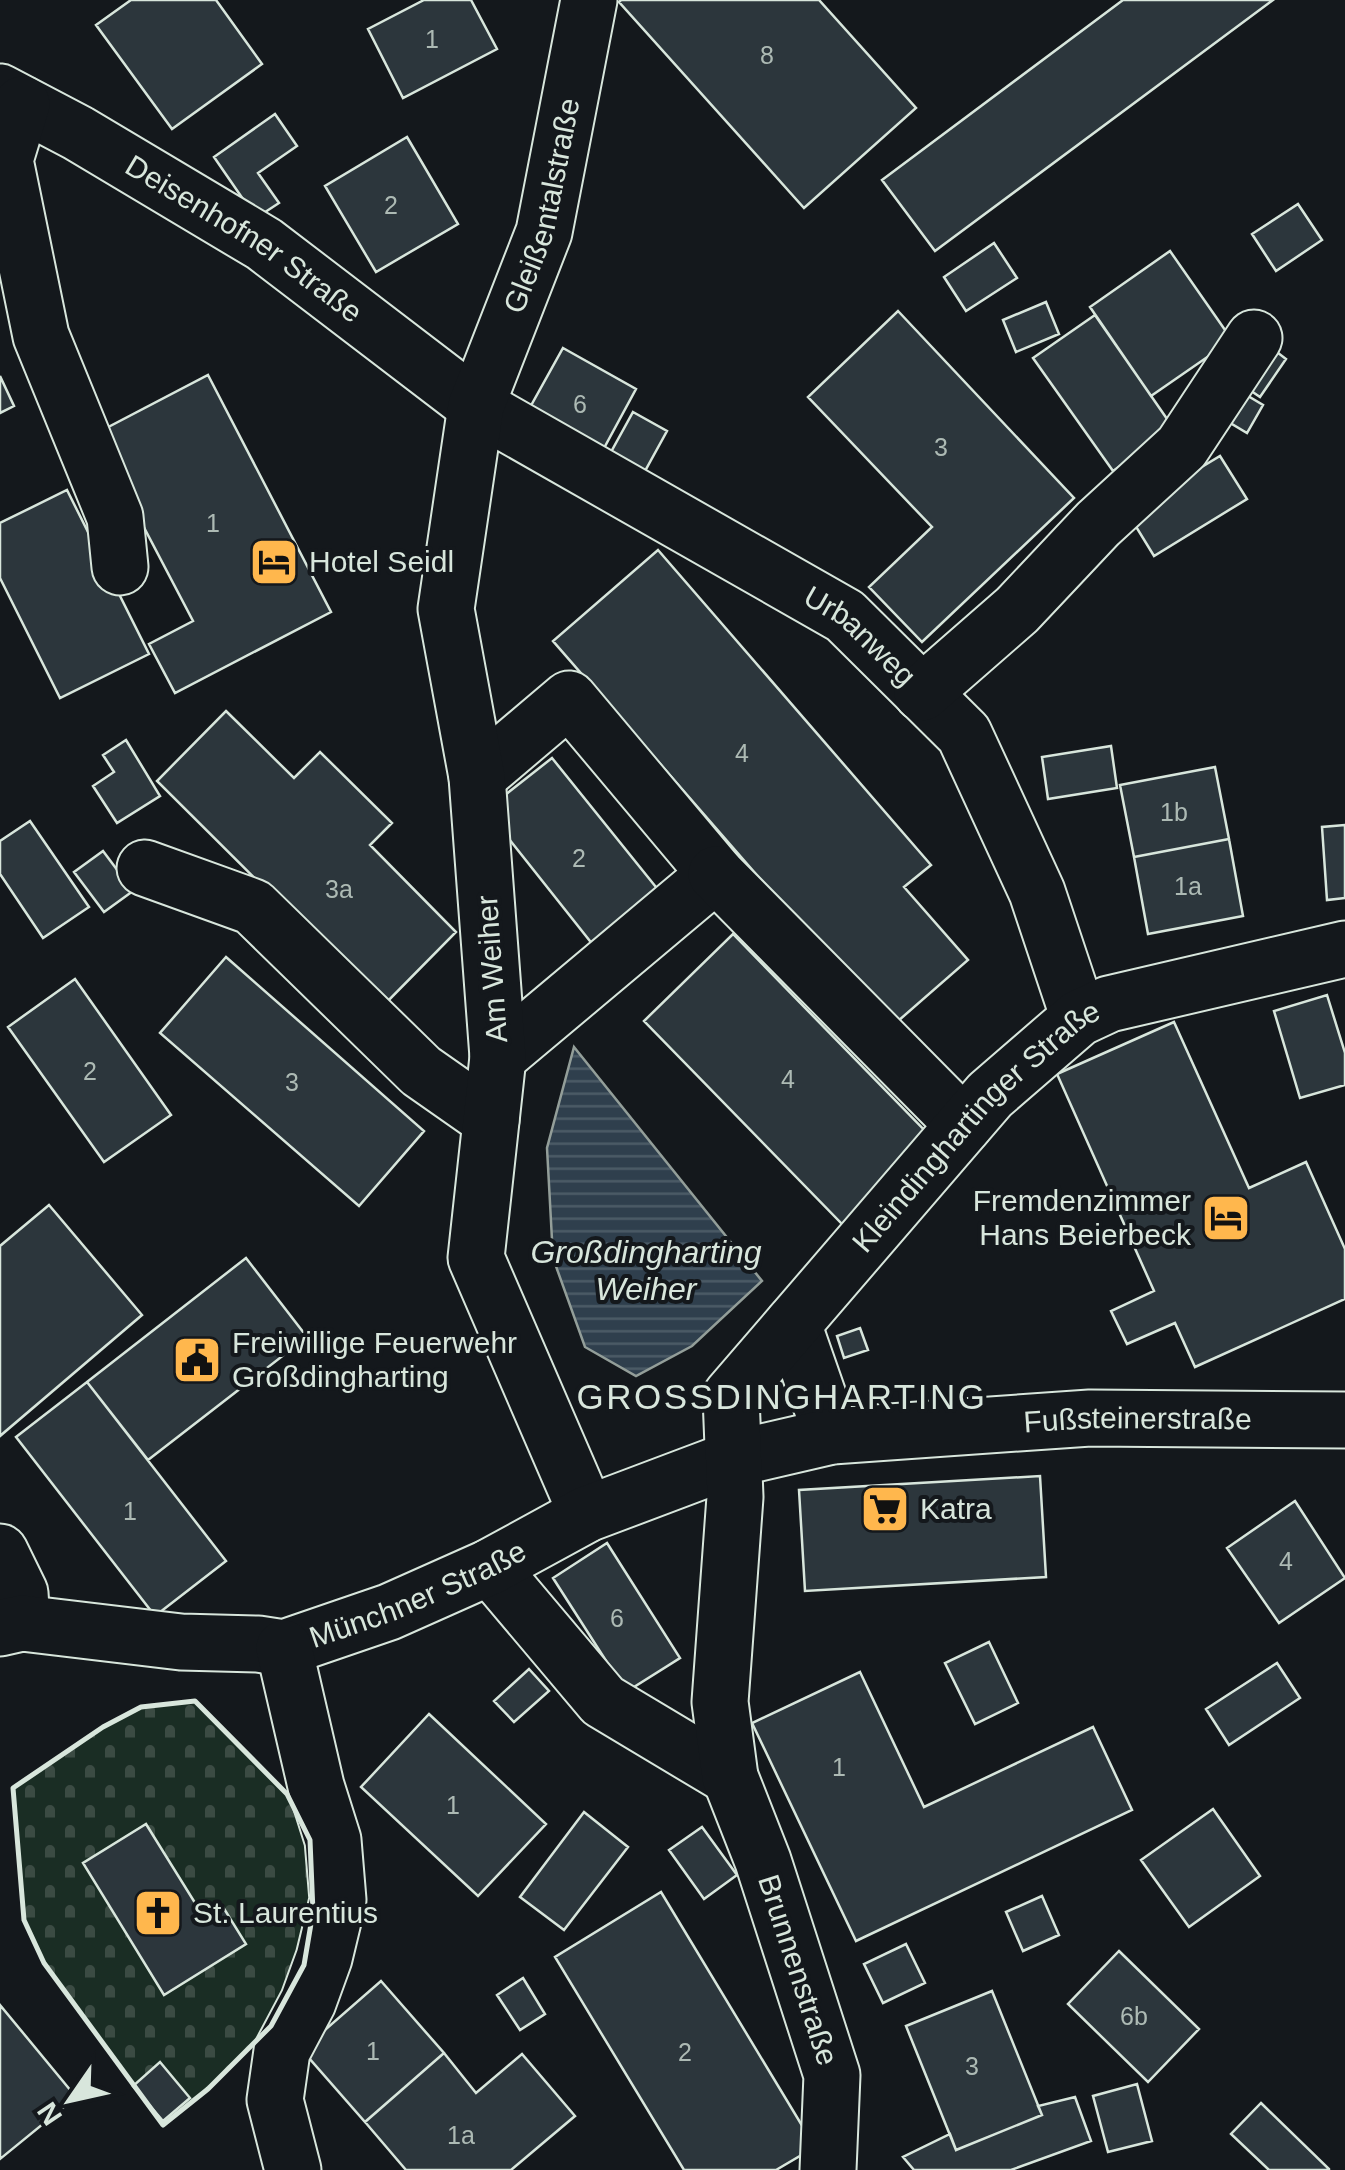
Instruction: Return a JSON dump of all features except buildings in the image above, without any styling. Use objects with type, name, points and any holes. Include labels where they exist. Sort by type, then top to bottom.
[{"type":"street","name":"Gleißentalstraße","points":[[476,406],[544,232],[589,0]]},
{"type":"street","name":"Deisenhofner Straße","points":[[11,98],[78,133],[264,244],[476,406]]},
{"type":"street","points":[[11,98],[5,160],[41,336],[115,517],[120,566]]},
{"type":"street","points":[[922,693],[1017,610],[1098,524],[1182,446],[1254,338]]},
{"type":"street","name":"Urbanweg","points":[[476,406],[845,616],[964,734],[1036,892],[1079,1018]]},
{"type":"street","name":"Am Weiher","points":[[476,406],[446,609],[477,777],[498,1057],[476,1258],[586,1514]]},
{"type":"street","points":[[477,777],[569,699],[716,874],[964,1125]]},
{"type":"street","points":[[145,868],[253,907],[421,1071],[491,1120]]},
{"type":"street","points":[[498,1057],[716,874]]},
{"type":"street","name":"Kleindinghartinger Straße","points":[[734,1459],[732,1396],[990,1095],[1079,1018],[1109,1004],[1345,949]]},
{"type":"street","points":[[793,1324],[832,1436]]},
{"type":"street","name":"Fußsteinerstraße","points":[[586,1514],[734,1459],[832,1436],[1090,1418],[1345,1420]]},
{"type":"street","name":"Brunnenstraße","points":[[734,1459],[735,1497],[720,1702],[730,1777],[763,1861],[832,2075],[828,2170]]},
{"type":"street","name":"Münchner Straße","points":[[11,1625],[284,1648],[390,1612],[490,1567],[586,1514]]},
{"type":"street","points":[[0,1552],[20,1593],[11,1625]]},
{"type":"street","points":[[490,1567],[603,1701],[730,1777]]},
{"type":"street","points":[[284,1648],[316,1786],[333,1840],[338,1900],[308,2002],[282,2051],[274,2100],[293,2170]]},
{"type":"green space","points":[[195,1701],[287,1794],[310,1840],[313,1912],[271,2026],[208,2089],[163,2125],[44,1963],[24,1920],[13,1788],[103,1727],[141,1707]]},
{"type":"water","name":"Großdingharting Weiher","points":[[574,1047],[762,1281],[692,1346],[636,1376],[585,1347],[553,1258],[547,1148]]},
{"type":"wall","points":[[195,1701],[287,1794],[310,1840],[313,1912],[304,1965],[271,2026],[208,2089],[163,2125],[44,1963],[24,1920],[13,1788],[103,1727],[141,1707],[195,1701]]},
{"type":"place","name":"Hotel Seidl","points":[[274,562]]},
{"type":"place","name":"Fremdenzimmer Hans Beierbeck","points":[[1226,1218]]},
{"type":"place","name":"Freiwillige Feuerwehr Großdingharting","points":[[197,1360]]},
{"type":"place","name":"Katra","points":[[885,1509]]},
{"type":"place","name":"St. Laurentius","points":[[158,1913]]},
{"type":"district","name":"GROSSDINGHARTING","points":[[782,1397]]}]
